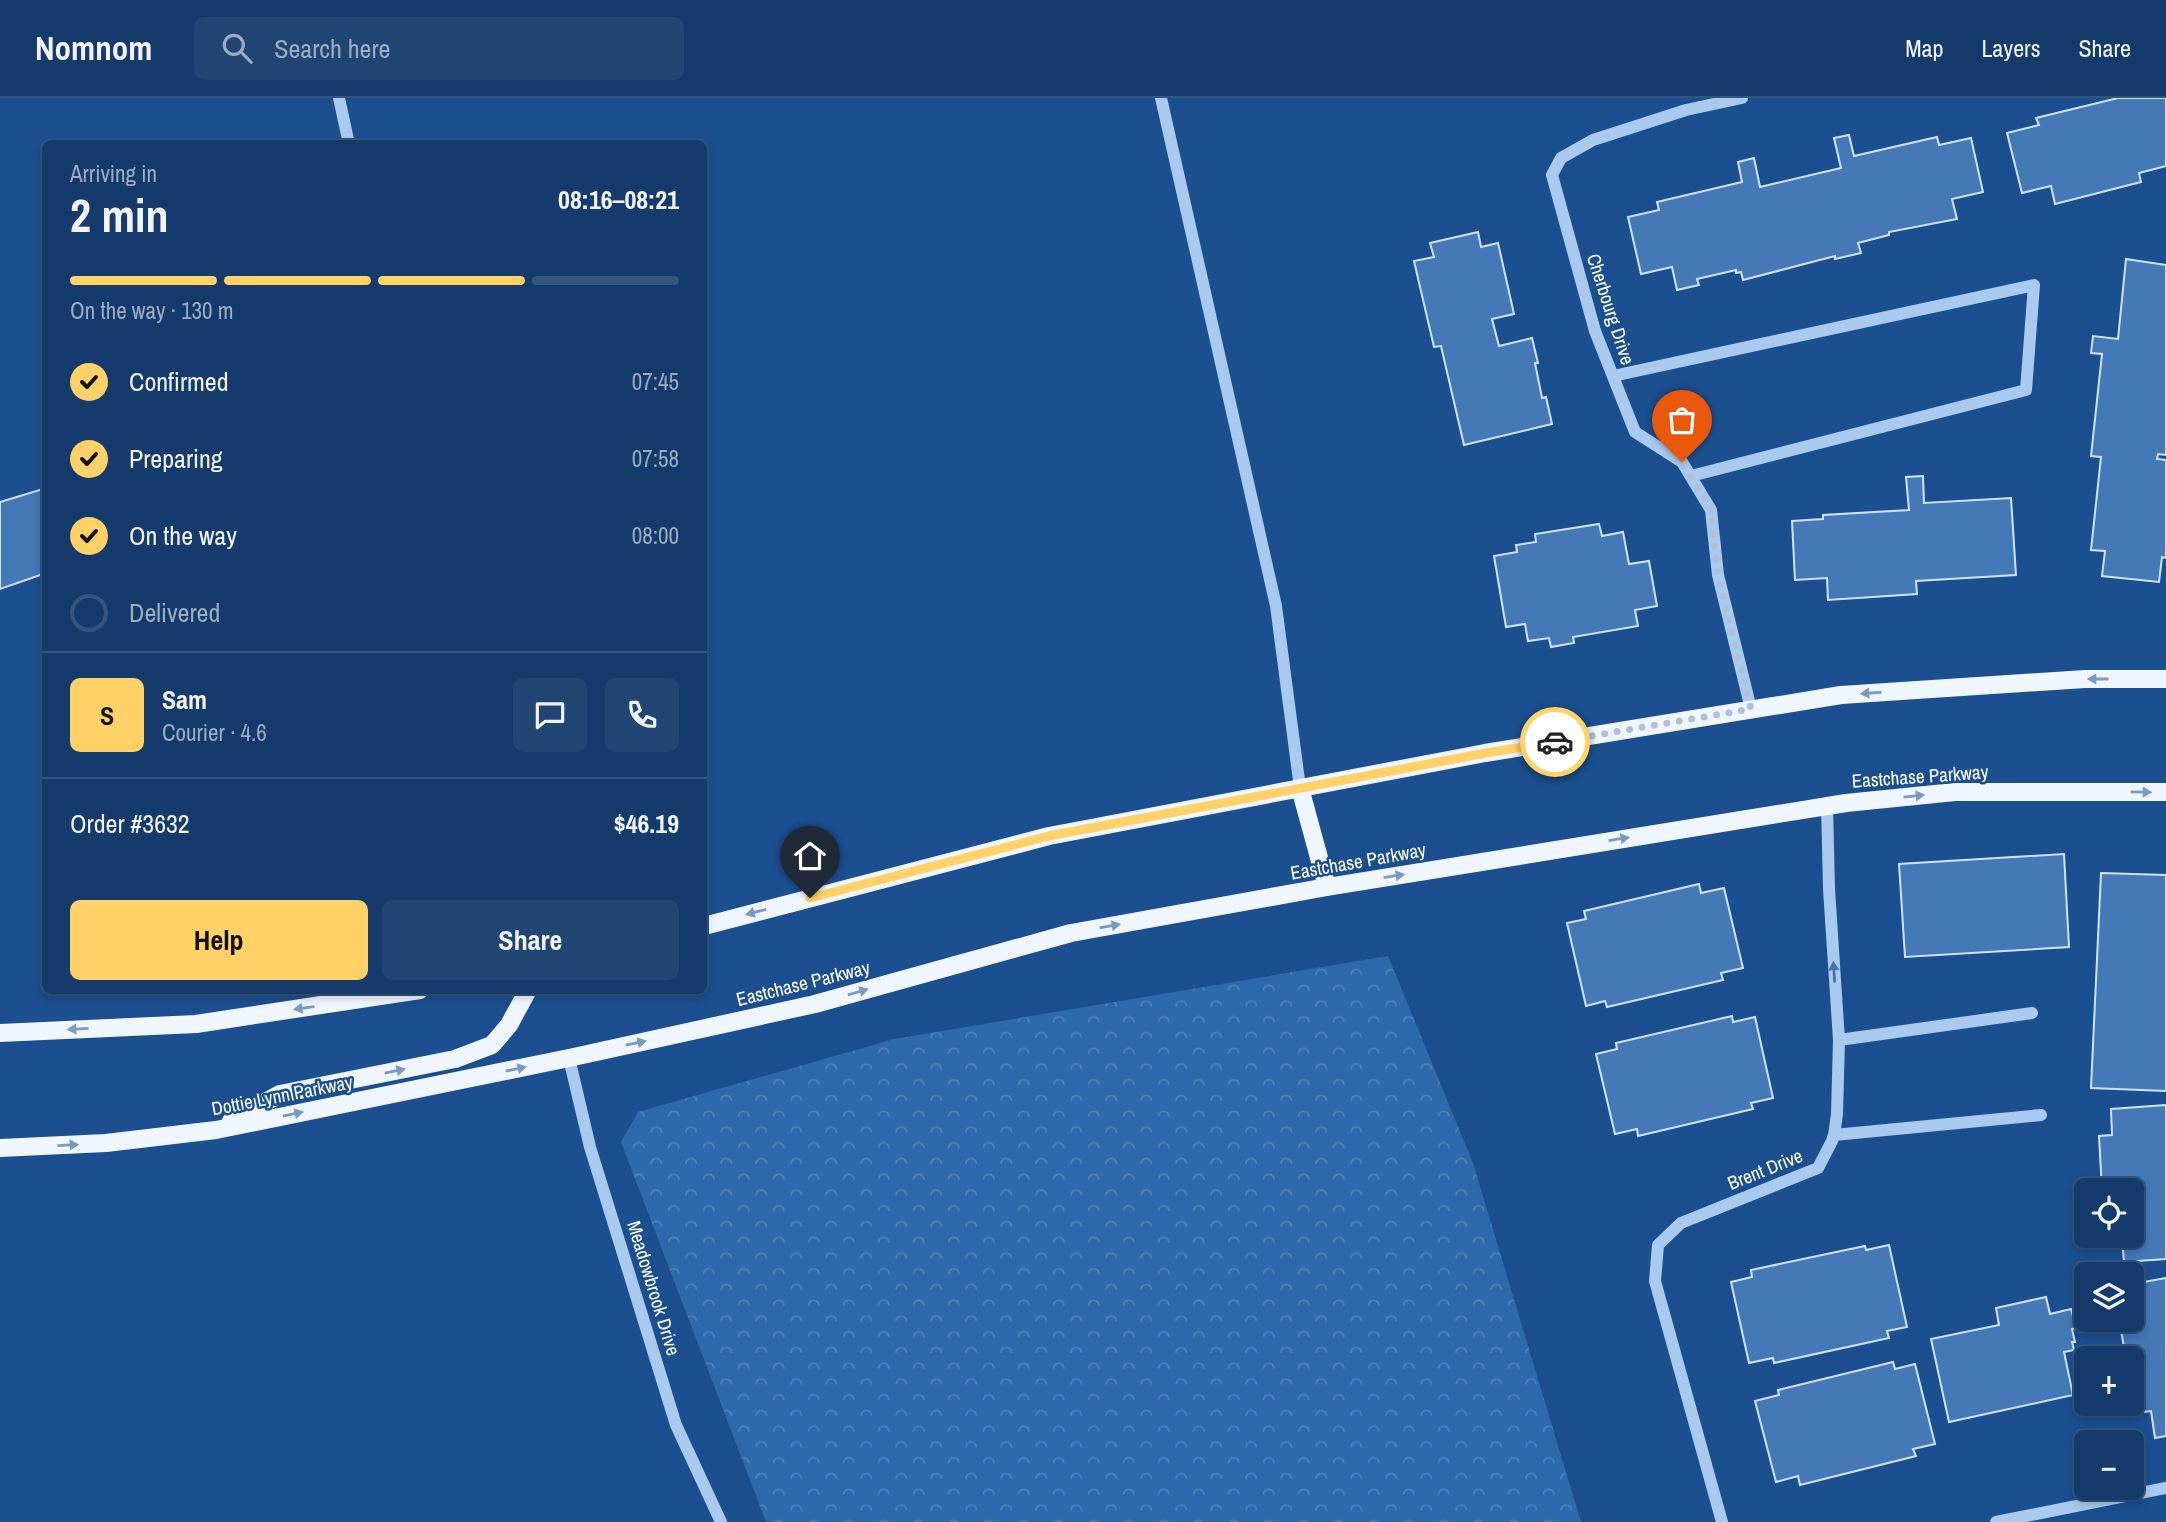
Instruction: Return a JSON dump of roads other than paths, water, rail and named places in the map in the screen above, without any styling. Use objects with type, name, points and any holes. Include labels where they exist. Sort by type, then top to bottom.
[{"type":"main road","points":[[707,925],[1049,836],[1486,753],[1841,695],[2085,679],[2166,679]]},
{"type":"main road","points":[[1300,788],[1327,887]]},
{"type":"main road","name":"Eastchase Parkway","points":[[569,1058],[815,1004],[1071,933],[1327,887],[1827,805],[1955,792],[2166,792]]},
{"type":"main road","points":[[0,1033],[196,1024],[394,994]]},
{"type":"main road","points":[[216,1130],[280,1094],[455,1059],[492,1045],[509,1025],[526,994]]},
{"type":"main road","name":"Dottie Lynn Parkway","points":[[0,1148],[106,1143],[216,1130],[569,1058]]},
{"type":"street","points":[[339,98],[348,140]]},
{"type":"street","points":[[1161,98],[1276,606],[1300,788]]},
{"type":"street","name":"Cherbourg Drive","points":[[1742,98],[1686,110],[1593,140],[1561,158],[1552,175],[1595,331],[1635,432],[1682,462],[1711,510],[1718,575],[1751,709]]},
{"type":"street","points":[[1613,376],[2034,285],[2026,390],[1691,476]]},
{"type":"street","name":"Brent Drive","points":[[1722,1522],[1655,1280],[1658,1245],[1681,1223],[1818,1168],[1832,1141],[1837,1114],[1839,1040],[1829,889],[1827,805]]},
{"type":"street","points":[[1839,1040],[2032,1013]]},
{"type":"street","name":"Meadowbrook Drive","points":[[569,1058],[590,1147],[676,1425],[721,1522]]},
{"type":"street","points":[[1834,1135],[2040,1115]]},
{"type":"street","points":[[1996,1522],[2166,1488]]}]
